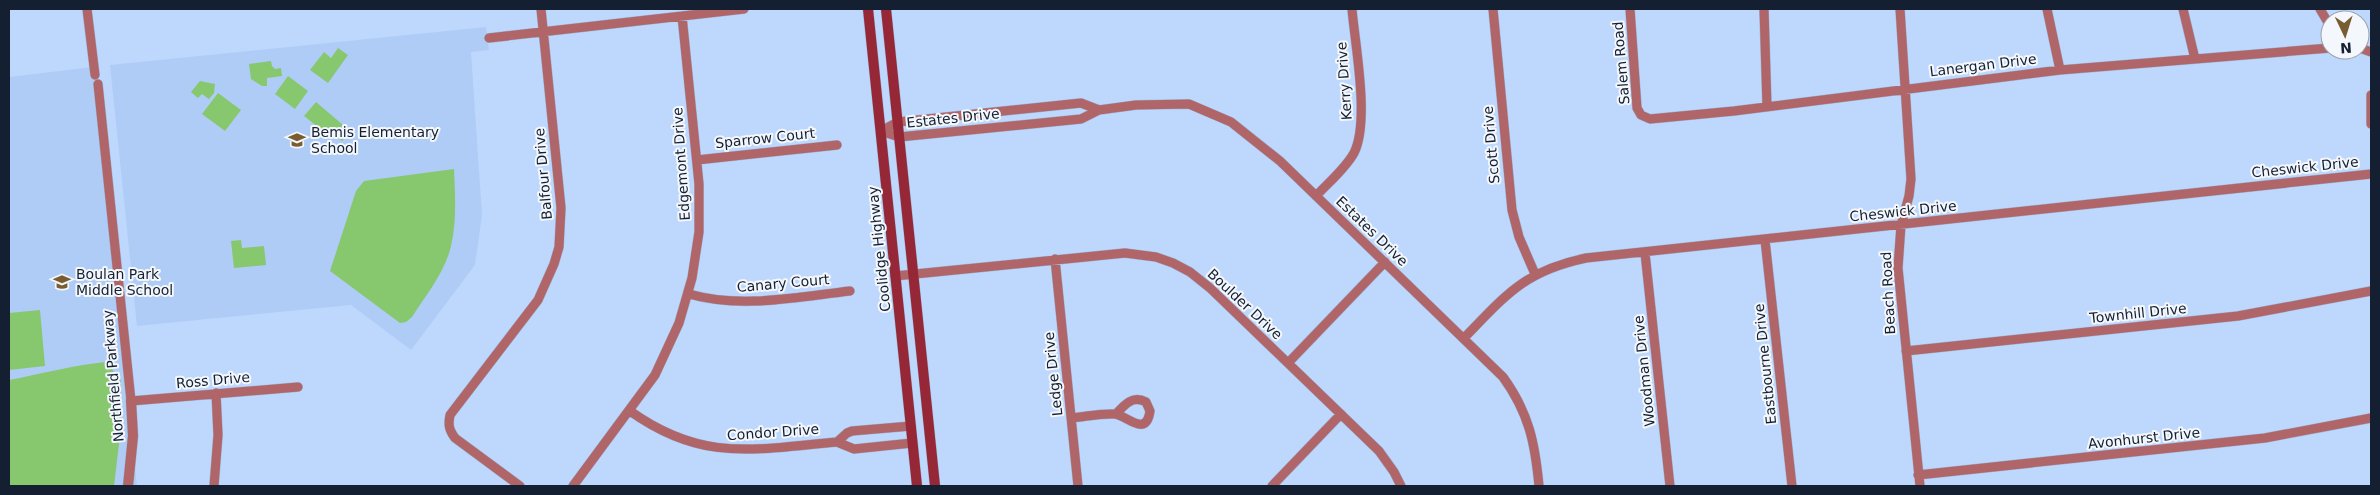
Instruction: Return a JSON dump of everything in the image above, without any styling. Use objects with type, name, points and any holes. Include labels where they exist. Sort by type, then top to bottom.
[{"type":"main road","name":"Coolidge Highway","points":[[868,9],[917,486]]},
{"type":"main road","points":[[886,9],[934,486]]},
{"type":"street","name":"Northfield Parkway","points":[[88,9],[131,402],[133,436],[128,486]]},
{"type":"street","name":"Balfour Drive","points":[[520,486],[455,438],[449,430],[448,423],[450,415],[538,300],[554,264],[559,247],[561,208],[541,9]]},
{"type":"street","points":[[489,38],[744,9]]},
{"type":"street","name":"Kerry Drive","points":[[1316,196],[1349,160],[1359,138],[1361,106],[1352,9]]},
{"type":"street","name":"Scott Drive","points":[[1493,9],[1512,210],[1521,243],[1535,274]]},
{"type":"street","name":"Salem Road","points":[[1630,9],[1636,100],[1641,115]]},
{"type":"street","points":[[1764,9],[1767,106]]},
{"type":"street","name":"Beach Road","points":[[1900,9],[1911,179],[1909,196],[1901,225],[1898,268],[1920,486]]},
{"type":"street","points":[[2047,9],[2060,70]]},
{"type":"street","points":[[2183,9],[2195,59]]},
{"type":"street","name":"Edgemont Drive","points":[[574,486],[630,411],[664,359],[688,294],[699,232],[697,160],[682,16]]},
{"type":"street","name":"Lanergan Drive","points":[[1641,115],[1646,118],[1655,119],[2060,70],[2320,49]]},
{"type":"street","points":[[2371,95],[2371,124]]},
{"type":"street","name":"Estates Drive","points":[[881,131],[898,122],[1081,103],[1100,110]]},
{"type":"street","name":"Estates Drive","points":[[881,131],[899,137],[1081,119],[1100,110],[1136,105],[1189,104],[1231,122],[1280,161],[1503,377],[1521,405],[1531,431],[1539,486]]},
{"type":"street","name":"Sparrow Court","points":[[697,160],[837,144]]},
{"type":"street","name":"Cheswick Drive","points":[[1464,338],[1510,291],[1535,274],[1554,266],[1586,258],[2371,174]]},
{"type":"street","name":"Eastbourne Drive","points":[[1766,240],[1792,486]]},
{"type":"street","name":"Boulder Drive","points":[[895,276],[1125,253],[1156,257],[1173,263],[1190,272],[1210,288],[1384,456],[1401,486]]},
{"type":"street","name":"Woodman Drive","points":[[1646,253],[1670,486]]},
{"type":"street","name":"Ledge Drive","points":[[1055,259],[1078,486]]},
{"type":"street","points":[[1288,364],[1385,262]]},
{"type":"street","name":"Canary Court","points":[[688,294],[733,301],[763,300],[850,291]]},
{"type":"street","name":"Townhill Drive","points":[[1906,351],[2238,316],[2371,291]]},
{"type":"street","name":"Ross Drive","points":[[131,402],[298,387]]},
{"type":"street","points":[[214,486],[218,442],[216,393]]},
{"type":"street","name":"Condor Drive","points":[[630,411],[667,435],[689,443],[722,450],[837,442],[854,449],[912,443]]},
{"type":"street","points":[[1071,418],[1116,414]]},
{"type":"street","points":[[1272,486],[1341,414]]},
{"type":"street","name":"Avonhurst Drive","points":[[1918,475],[2258,439],[2371,418]]},
{"type":"street","name":"Condor Drive","points":[[837,442],[847,432],[911,426]]},
{"type":"shaded area","name":"Bemis Elementary School","points":[[486,27],[489,50],[471,52],[482,215],[475,265],[411,350],[351,305],[137,326],[110,65]]},
{"type":"shaded area","name":"Boulan Park Middle School","points":[[93,67],[137,486],[9,486],[9,77]]},
{"type":"green space","points":[[338,48],[348,55],[328,83],[310,70],[324,52],[331,58]]},
{"type":"green space","points":[[271,61],[275,69],[281,68],[282,76],[267,78],[267,86],[262,86],[251,79],[249,64]]},
{"type":"green space","points":[[288,76],[308,91],[295,109],[275,94]]},
{"type":"green space","points":[[200,81],[215,84],[214,93],[209,99],[202,94],[198,98],[191,92]]},
{"type":"green space","points":[[218,93],[241,110],[225,131],[202,114]]},
{"type":"green space","points":[[316,102],[343,125],[338,130],[346,137],[342,141],[334,135],[332,138],[304,116]]},
{"type":"green space","points":[[454,169],[455,217],[453,237],[448,256],[434,283],[412,317],[406,322],[400,323],[330,271],[356,191],[364,181]]},
{"type":"green space","points":[[241,240],[242,248],[264,246],[266,265],[234,268],[231,241]]},
{"type":"green space","points":[[40,310],[45,366],[9,370],[9,313]]},
{"type":"green space","points":[[106,362],[121,381],[121,427],[114,486],[9,486],[9,380],[69,367]]},
{"type":"place","name":"Bemis Elementary School","points":[[297,140]]},
{"type":"place","name":"Boulan Park Middle School","points":[[62,282]]}]
